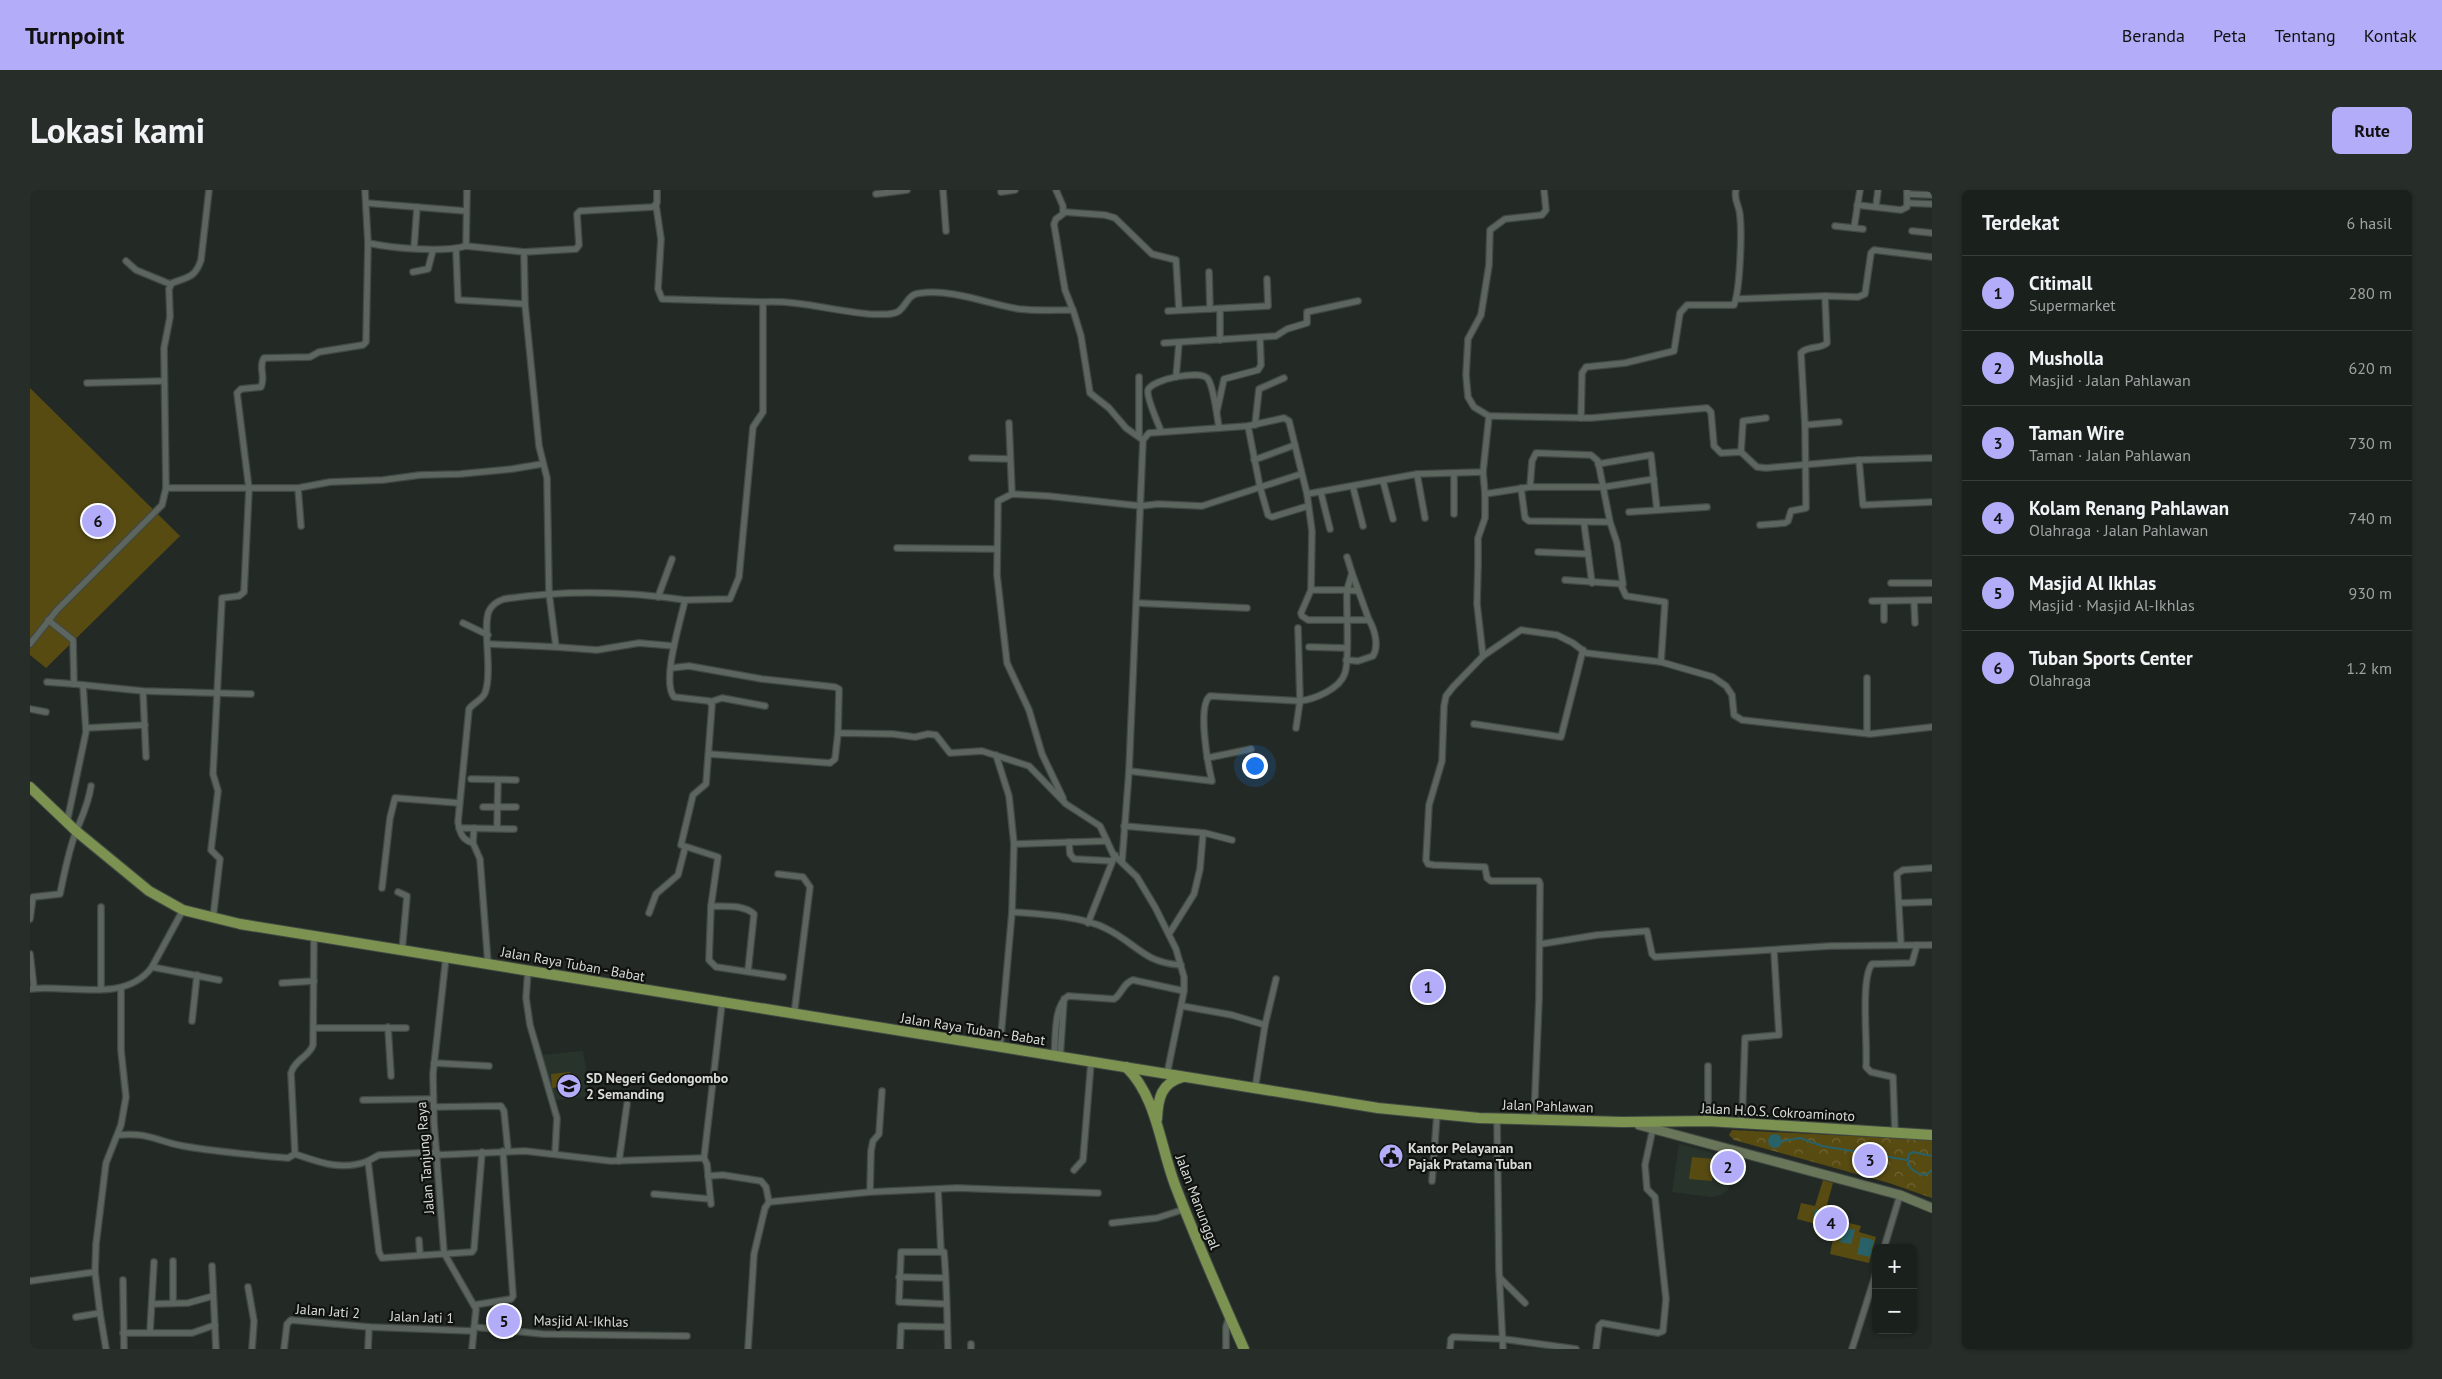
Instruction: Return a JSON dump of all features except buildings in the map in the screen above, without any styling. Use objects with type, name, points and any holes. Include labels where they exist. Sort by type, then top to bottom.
[{"type":"highway","name":"Jalan Raya Tuban - Babat","points":[[30,787],[76,831],[149,891],[183,910],[213,918],[402,951],[1154,1072]]},
{"type":"highway","name":"Jalan Manunggal","points":[[1126,1067],[1137,1079],[1144,1091],[1185,1209],[1244,1349]]},
{"type":"highway","name":"Jalan Pahlawan","points":[[1154,1072],[1339,1103],[1437,1114],[1622,1122]]},
{"type":"highway","points":[[1158,1129],[1160,1092],[1170,1082],[1184,1077]]},
{"type":"highway","name":"Jalan H.O.S. Cokroaminoto","points":[[1622,1122],[1742,1122],[1932,1135]]},
{"type":"main road","name":"Jalan Pahlawan","points":[[1622,1122],[1653,1128],[1900,1194],[1932,1208]]},
{"type":"street","points":[[126,261],[136,270],[170,284],[191,276],[197,271],[201,260],[209,190]]},
{"type":"street","points":[[213,918],[220,859],[211,850],[218,791],[213,774],[222,598],[239,596],[244,592],[249,489],[237,392],[241,389],[261,387],[263,383],[261,364],[264,358],[310,357],[319,352],[363,345],[366,342],[368,243],[365,190]]},
{"type":"street","points":[[466,246],[467,190]]},
{"type":"street","points":[[657,190],[656,205],[661,238],[658,289],[662,299],[780,301],[869,314],[890,314],[898,312],[909,297],[930,292],[978,299],[1020,309],[1073,310]]},
{"type":"street","points":[[876,194],[907,190]]},
{"type":"street","points":[[942,190],[946,231]]},
{"type":"street","points":[[1001,192],[1015,190]]},
{"type":"street","points":[[1056,190],[1064,212]]},
{"type":"street","points":[[1544,190],[1546,210],[1542,215],[1505,218],[1490,230],[1489,265],[1481,314],[1468,339],[1466,376],[1468,397],[1474,407],[1489,416],[1581,418],[1707,408],[1711,412],[1717,450],[1721,452],[1741,452],[1757,467],[1804,466],[1860,460],[1932,458]]},
{"type":"street","points":[[1581,418],[1582,373],[1586,367],[1626,363],[1674,351],[1680,313],[1687,305],[1731,307],[1734,305],[1736,299],[1740,218],[1735,200],[1736,190]]},
{"type":"street","points":[[1854,228],[1860,190]]},
{"type":"street","points":[[1876,206],[1878,190]]},
{"type":"street","points":[[1858,205],[1901,210],[1907,207],[1907,192],[1932,195]]},
{"type":"street","points":[[366,203],[466,212]]},
{"type":"street","points":[[1907,203],[1932,204]]},
{"type":"street","points":[[368,243],[433,250],[456,249],[466,246],[524,252],[578,248],[577,214],[582,210],[656,205]]},
{"type":"street","points":[[414,248],[417,207]]},
{"type":"street","points":[[1064,212],[1054,224],[1065,290],[1081,336],[1090,393],[1109,408],[1126,428],[1141,438]]},
{"type":"street","points":[[1064,212],[1105,215],[1115,218],[1152,254],[1176,260],[1179,310]]},
{"type":"street","points":[[1835,226],[1863,230]]},
{"type":"street","points":[[1912,230],[1932,233]]},
{"type":"street","points":[[456,249],[458,300],[525,304]]},
{"type":"street","points":[[413,272],[428,269],[433,250]]},
{"type":"street","points":[[1736,299],[1825,296],[1858,297],[1865,294],[1871,253],[1874,250],[1932,257],[1932,250]]},
{"type":"street","points":[[524,252],[525,304],[542,464],[546,478],[549,592],[556,647]]},
{"type":"street","points":[[1209,272],[1210,309]]},
{"type":"street","points":[[1168,310],[1268,306],[1267,279]]},
{"type":"street","points":[[30,644],[48,620],[162,505],[166,488],[164,348],[170,317],[170,284]]},
{"type":"street","points":[[1760,526],[1785,523],[1788,521],[1791,511],[1806,508],[1805,425],[1801,353],[1804,350],[1823,346],[1827,343],[1825,296]]},
{"type":"street","points":[[1164,343],[1276,336],[1288,329],[1307,323],[1307,312],[1358,301]]},
{"type":"street","points":[[473,843],[463,839],[459,828],[459,802],[469,709],[483,697],[486,691],[489,610],[498,602],[549,592],[613,593],[685,600],[728,600],[733,596],[739,577],[753,427],[763,412],[763,302]]},
{"type":"street","points":[[1220,309],[1220,340]]},
{"type":"street","points":[[1216,413],[1224,379],[1258,370],[1261,365],[1260,338]]},
{"type":"street","points":[[1176,377],[1179,343]]},
{"type":"street","points":[[1161,431],[1148,390],[1155,382],[1199,374],[1206,376],[1210,383],[1219,428]]},
{"type":"street","points":[[1122,862],[1130,771],[1141,506],[1139,377]]},
{"type":"street","points":[[1284,378],[1259,389],[1252,426],[1254,460],[1266,511],[1272,517],[1308,506]]},
{"type":"street","points":[[87,383],[164,381]]},
{"type":"street","points":[[1483,656],[1477,604],[1478,538],[1485,518],[1486,494],[1483,472],[1489,416]]},
{"type":"street","points":[[1141,438],[1149,433],[1161,431],[1252,426],[1287,418],[1307,494],[1312,531],[1311,590],[1301,613],[1304,618],[1346,621],[1369,620]]},
{"type":"street","points":[[1741,452],[1743,421],[1766,418]]},
{"type":"street","points":[[1805,425],[1839,422]]},
{"type":"street","points":[[1009,423],[1012,494]]},
{"type":"street","points":[[1254,460],[1295,445]]},
{"type":"street","points":[[1530,487],[1532,461],[1536,454],[1591,455],[1598,464],[1616,543],[1623,583],[1621,584],[1626,596],[1665,602],[1661,662]]},
{"type":"street","points":[[1598,464],[1652,455],[1657,510]]},
{"type":"street","points":[[972,458],[1010,459]]},
{"type":"street","points":[[1860,460],[1864,505],[1932,502]]},
{"type":"street","points":[[166,488],[298,488],[330,482],[468,473],[524,468],[542,464]]},
{"type":"street","points":[[1307,494],[1321,493],[1417,474],[1483,472]]},
{"type":"street","points":[[1454,473],[1454,514]]},
{"type":"street","points":[[1066,804],[1042,754],[1024,697],[1008,671],[996,549],[997,505],[1002,498],[1012,494],[1141,506],[1158,504],[1204,506],[1301,474]]},
{"type":"street","points":[[1417,474],[1425,518]]},
{"type":"street","points":[[1486,494],[1530,487],[1604,487],[1654,479]]},
{"type":"street","points":[[1383,481],[1393,520]]},
{"type":"street","points":[[1353,487],[1363,526]]},
{"type":"street","points":[[298,488],[302,526]]},
{"type":"street","points":[[1521,488],[1526,520],[1584,523],[1610,522]]},
{"type":"street","points":[[1321,493],[1330,529]]},
{"type":"street","points":[[1629,512],[1707,507]]},
{"type":"street","points":[[1584,523],[1592,583]]},
{"type":"street","points":[[897,548],[996,549]]},
{"type":"street","points":[[1538,552],[1588,554]]},
{"type":"street","points":[[1346,660],[1369,659],[1375,653],[1377,647],[1347,557]]},
{"type":"street","points":[[658,598],[672,559]]},
{"type":"street","points":[[1130,771],[1212,780],[1207,758],[1205,710],[1207,698],[1210,696],[1311,700],[1336,685],[1346,672],[1347,590],[1352,573]]},
{"type":"street","points":[[1565,580],[1621,584]]},
{"type":"street","points":[[1891,583],[1932,583]]},
{"type":"street","points":[[1311,590],[1358,591]]},
{"type":"street","points":[[685,600],[671,668],[670,688],[673,696],[710,702],[722,698],[765,706]]},
{"type":"street","points":[[1872,601],[1932,600]]},
{"type":"street","points":[[1884,601],[1884,620]]},
{"type":"street","points":[[1914,601],[1915,623]]},
{"type":"street","points":[[1137,603],[1247,608]]},
{"type":"street","points":[[48,620],[73,640],[74,684]]},
{"type":"street","points":[[463,623],[488,634]]},
{"type":"street","points":[[1296,728],[1300,701],[1298,628]]},
{"type":"street","points":[[1534,1119],[1541,944],[1541,886],[1539,881],[1491,880],[1487,878],[1485,867],[1434,865],[1428,864],[1426,860],[1429,805],[1442,762],[1446,696],[1483,656],[1523,630],[1557,635],[1590,654],[1661,662],[1713,677],[1726,686],[1732,695],[1736,718],[1867,734],[1932,727]]},
{"type":"street","points":[[489,644],[597,650],[640,643],[674,646]]},
{"type":"street","points":[[1309,647],[1346,648]]},
{"type":"street","points":[[1474,724],[1561,737],[1583,650]]},
{"type":"street","points":[[671,668],[689,666],[762,679],[835,686],[839,689],[838,733],[834,759],[830,764],[710,754]]},
{"type":"street","points":[[1867,678],[1867,734]]},
{"type":"street","points":[[47,682],[143,691],[251,694]]},
{"type":"street","points":[[67,822],[86,728],[83,685]]},
{"type":"street","points":[[143,691],[146,758]]},
{"type":"street","points":[[710,702],[712,705],[710,754],[704,787],[692,797],[681,845],[685,848],[718,857],[711,906],[711,962],[716,967],[783,977]]},
{"type":"street","points":[[30,708],[46,712]]},
{"type":"street","points":[[86,728],[145,725]]},
{"type":"street","points":[[838,733],[893,734],[914,737],[928,734],[936,735],[950,753],[982,751],[1033,769],[1066,804],[1100,826],[1114,858],[1088,923]]},
{"type":"street","points":[[1207,758],[1251,749]]},
{"type":"street","points":[[996,755],[1009,796],[1014,844],[1012,912],[1000,1047]]},
{"type":"street","points":[[471,779],[516,780]]},
{"type":"street","points":[[497,828],[498,780]]},
{"type":"street","points":[[30,919],[33,897],[60,894],[65,865],[76,831],[86,812],[91,786]]},
{"type":"street","points":[[382,888],[390,818],[395,798],[459,802]]},
{"type":"street","points":[[483,807],[516,807]]},
{"type":"street","points":[[1124,826],[1203,834],[1232,840]]},
{"type":"street","points":[[459,828],[514,829]]},
{"type":"street","points":[[474,828],[473,843],[480,858],[488,964]]},
{"type":"street","points":[[1169,934],[1194,894],[1200,870],[1203,834]]},
{"type":"street","points":[[1014,844],[1107,841]]},
{"type":"street","points":[[1069,842],[1070,854],[1074,859],[1114,858],[1122,862],[1146,889],[1169,934],[1181,965],[1184,990],[1166,1074]]},
{"type":"street","points":[[649,913],[656,894],[678,875],[685,848]]},
{"type":"street","points":[[1901,945],[1898,872],[1932,868]]},
{"type":"street","points":[[778,874],[803,877],[810,886],[794,1015]]},
{"type":"street","points":[[398,892],[407,896],[402,951]]},
{"type":"street","points":[[1899,904],[1932,902]]},
{"type":"street","points":[[711,906],[742,908],[754,914],[748,971]]},
{"type":"street","points":[[101,907],[101,989]]},
{"type":"street","points":[[30,954],[32,989],[121,988],[146,976],[183,910]]},
{"type":"street","points":[[1012,912],[1052,915],[1106,928],[1156,962],[1181,965]]},
{"type":"street","points":[[1541,944],[1597,935],[1647,930],[1655,957],[1830,946],[1932,945]]},
{"type":"street","points":[[295,1154],[291,1073],[298,1059],[312,1049],[314,1028],[314,936]]},
{"type":"street","points":[[1895,1132],[1893,1077],[1868,1071],[1866,1067],[1866,999],[1869,968],[1872,964],[1912,963],[1918,945]]},
{"type":"street","points":[[1742,1122],[1745,1038],[1780,1035],[1774,951]]},
{"type":"street","name":"Jalan Tanjung Raya","points":[[446,958],[434,1063],[433,1099],[444,1253],[476,1310],[472,1349]]},
{"type":"street","points":[[152,967],[220,980]]},
{"type":"street","points":[[528,970],[526,998],[530,1025],[557,1118],[555,1154]]},
{"type":"street","points":[[192,1021],[197,975]]},
{"type":"street","points":[[1255,1089],[1265,1024],[1276,979]]},
{"type":"street","points":[[1057,1057],[1059,1013],[1064,999],[1074,995],[1114,999],[1119,996],[1127,982],[1133,980],[1184,990]]},
{"type":"street","points":[[282,983],[314,981]]},
{"type":"street","points":[[106,1349],[96,1272],[96,1244],[108,1156],[124,1116],[126,1097],[122,1050],[121,988]]},
{"type":"street","points":[[654,1194],[711,1201],[704,1158],[722,1003]]},
{"type":"street","points":[[1182,1006],[1232,1015],[1265,1024]]},
{"type":"street","points":[[314,1028],[406,1028]]},
{"type":"street","points":[[388,1028],[391,1076]]},
{"type":"street","points":[[1074,1170],[1084,1157],[1091,1062]]},
{"type":"street","points":[[434,1063],[489,1066]]},
{"type":"street","points":[[1708,1066],[1708,1121]]},
{"type":"street","points":[[870,1192],[871,1153],[873,1141],[879,1134],[882,1090]]},
{"type":"street","points":[[363,1100],[433,1099]]},
{"type":"street","points":[[619,1161],[628,1104]]},
{"type":"street","points":[[434,1107],[501,1106],[506,1151],[513,1296],[511,1299],[474,1305]]},
{"type":"street","points":[[1432,1181],[1437,1114]]},
{"type":"street","points":[[1497,1118],[1503,1349]]},
{"type":"street","points":[[1596,1349],[1599,1326],[1602,1323],[1658,1333],[1662,1330],[1666,1299],[1655,1197],[1647,1189],[1645,1164],[1653,1128]]},
{"type":"street","points":[[118,1135],[138,1133],[171,1144],[288,1158],[295,1154],[333,1166],[345,1166],[368,1161],[378,1155],[506,1151],[619,1161],[704,1158]]},
{"type":"street","points":[[368,1161],[380,1256],[385,1258],[444,1253],[470,1253],[474,1249],[482,1152]]},
{"type":"street","points":[[708,1176],[724,1175],[761,1181],[766,1187],[769,1202],[765,1208],[754,1254],[748,1349]]},
{"type":"street","points":[[769,1202],[870,1192],[979,1187],[1098,1193]]},
{"type":"street","points":[[938,1189],[941,1252],[944,1253],[948,1349]]},
{"type":"street","points":[[1885,1244],[1900,1194]]},
{"type":"street","points":[[1112,1223],[1157,1218],[1185,1209]]},
{"type":"street","points":[[419,1240],[420,1255]]},
{"type":"street","points":[[941,1252],[901,1252],[898,1277],[900,1303],[946,1304]]},
{"type":"street","points":[[173,1261],[173,1303]]},
{"type":"street","points":[[150,1332],[154,1262]]},
{"type":"street","points":[[212,1266],[216,1349]]},
{"type":"street","points":[[30,1281],[96,1272]]},
{"type":"street","points":[[898,1277],[945,1278]]},
{"type":"street","points":[[1500,1278],[1526,1303]]},
{"type":"street","points":[[123,1280],[124,1349]]},
{"type":"street","points":[[1852,1349],[1872,1286]]},
{"type":"street","points":[[248,1287],[254,1321],[252,1349]]},
{"type":"street","points":[[153,1304],[188,1303],[213,1296]]},
{"type":"street","points":[[76,1317],[100,1313]]},
{"type":"street","points":[[1226,1349],[1226,1327],[1230,1315]]},
{"type":"street","name":"Jalan Jati 2","points":[[284,1349],[287,1324],[291,1320],[369,1327]]},
{"type":"street","points":[[124,1333],[192,1333],[215,1325]]},
{"type":"street","points":[[900,1349],[901,1326],[947,1327]]},
{"type":"street","points":[[368,1349],[369,1327]]},
{"type":"street","name":"Jalan Jati 1","points":[[369,1327],[474,1329]]},
{"type":"street","name":"Masjid Al-Ikhlas","points":[[474,1329],[543,1334],[687,1336]]},
{"type":"street","points":[[1450,1349],[1452,1337],[1503,1339],[1576,1349]]},
{"type":"shaded area","name":"SD Negeri Gedongombo 2 Semanding","points":[[583,1051],[590,1097],[555,1100],[541,1055]]},
{"type":"shaded area","points":[[1679,1144],[1737,1160],[1728,1190],[1721,1195],[1712,1197],[1672,1192]]},
{"type":"green space","points":[[30,388],[180,536],[46,668],[30,655]]},
{"type":"green space","points":[[570,1072],[572,1085],[552,1088],[551,1074]]},
{"type":"green space","points":[[1732,1130],[1932,1140],[1932,1198],[1889,1183],[1734,1140],[1729,1135]]},
{"type":"green space","points":[[1692,1157],[1715,1159],[1712,1181],[1689,1179]]},
{"type":"green space","points":[[1823,1180],[1833,1183],[1826,1208],[1840,1212],[1838,1220],[1861,1226],[1859,1232],[1876,1237],[1874,1244],[1872,1244],[1869,1263],[1830,1254],[1835,1229],[1797,1219],[1801,1203],[1815,1206]]},
{"type":"water","points":[[1775,1134],[1780,1136],[1782,1141],[1780,1146],[1775,1148],[1770,1146],[1768,1141],[1770,1136]]},
{"type":"water","points":[[1815,1209],[1836,1214],[1833,1224],[1813,1219]]},
{"type":"water","points":[[1844,1227],[1855,1230],[1851,1244],[1840,1242]]},
{"type":"water","points":[[1861,1237],[1874,1240],[1870,1257],[1857,1254]]},
{"type":"waterway","points":[[1783,1141],[1800,1138],[1822,1146],[1907,1160]]},
{"type":"waterway","points":[[1932,1156],[1913,1152],[1909,1154],[1908,1158],[1909,1166],[1914,1171],[1926,1175],[1932,1170]]},
{"type":"place","name":"Tuban Sports Center","points":[[98,521]]},
{"type":"place","name":"Citimall","points":[[1428,987]]},
{"type":"place","name":"SD Negeri Gedongombo 2 Semanding","points":[[569,1086]]},
{"type":"place","name":"Kantor Pelayanan Pajak Pratama Tuban","points":[[1391,1156]]},
{"type":"place","name":"Taman Wire","points":[[1870,1160]]},
{"type":"place","name":"Musholla","points":[[1728,1167]]},
{"type":"place","name":"Kolam Renang Pahlawan","points":[[1831,1223]]},
{"type":"place","name":"Masjid Al Ikhlas","points":[[504,1321]]}]
